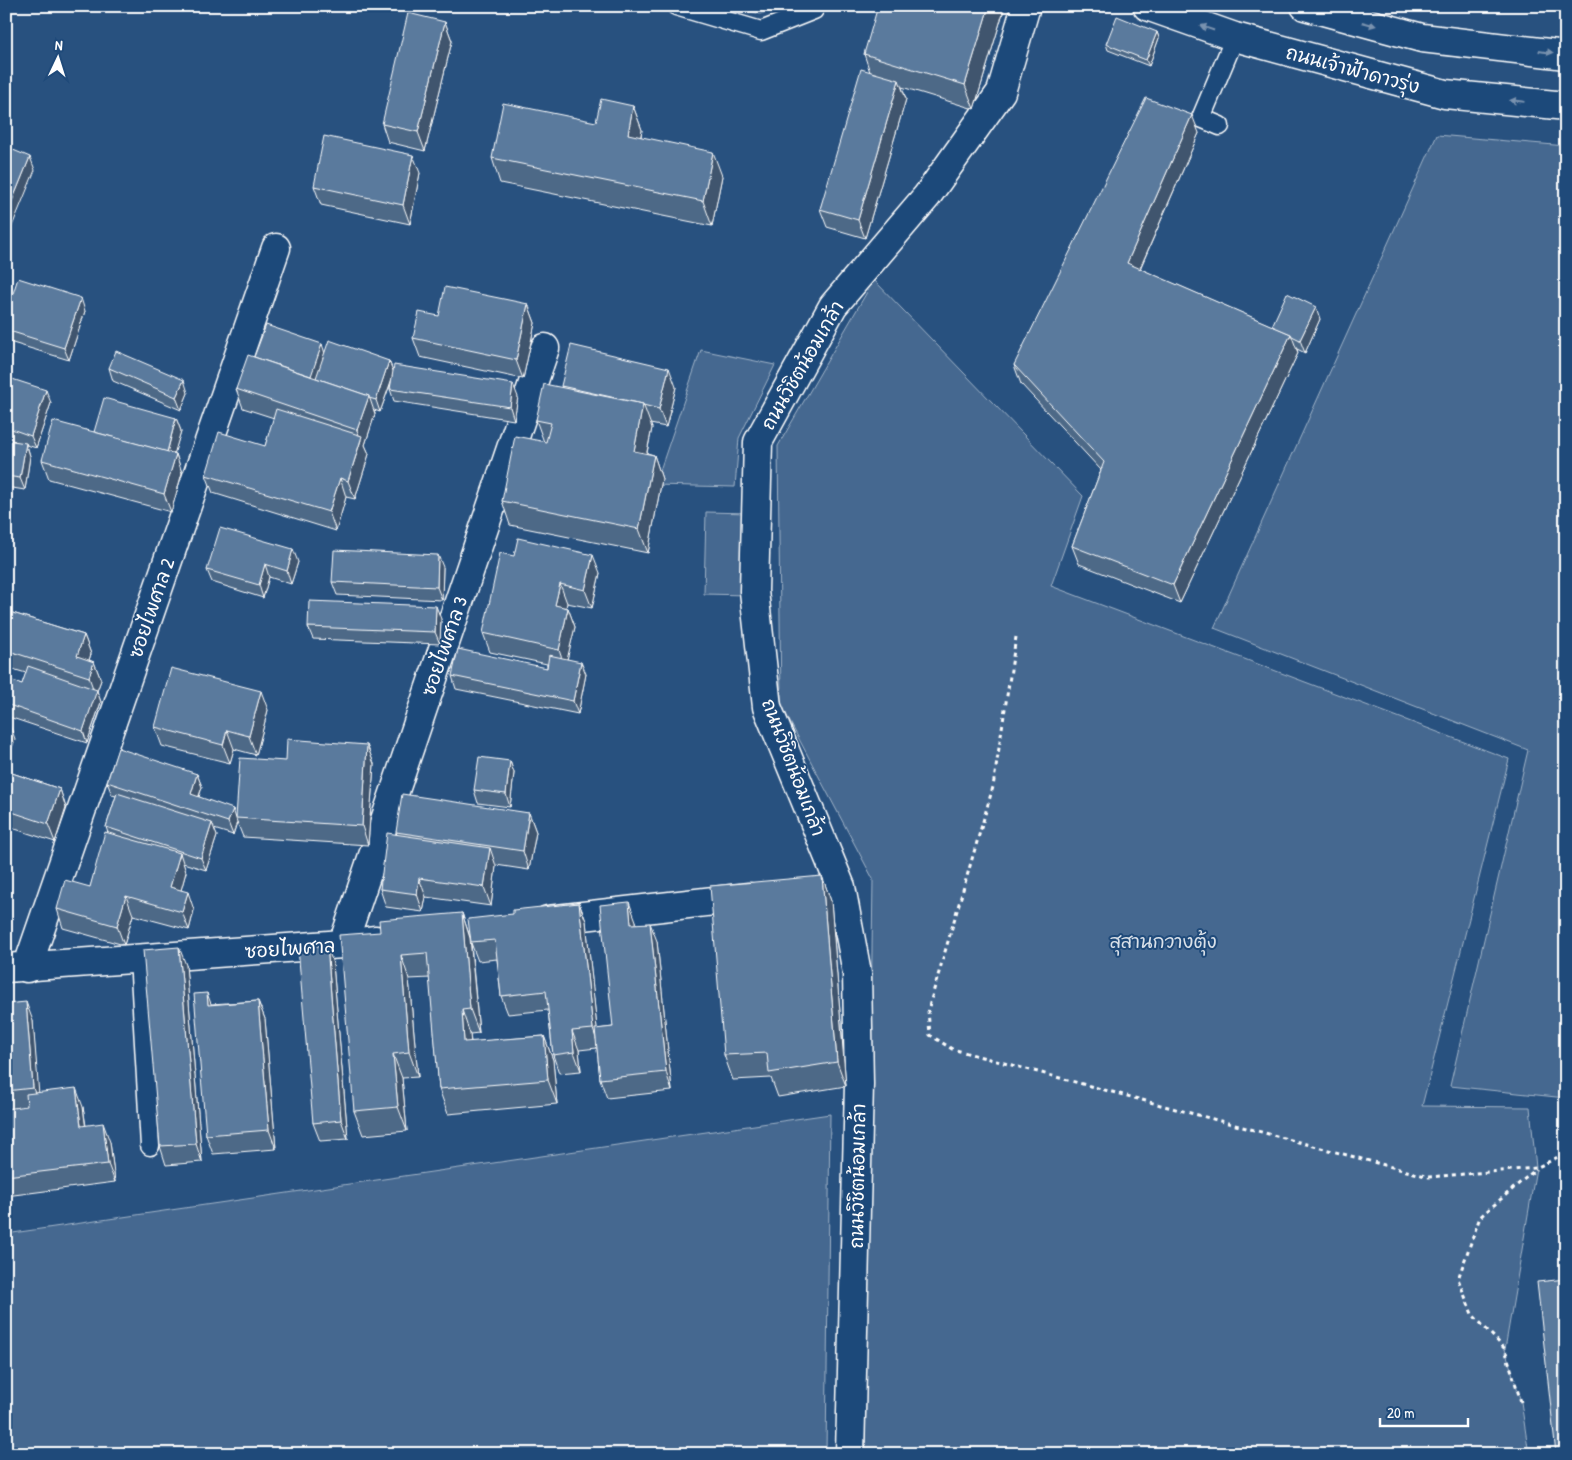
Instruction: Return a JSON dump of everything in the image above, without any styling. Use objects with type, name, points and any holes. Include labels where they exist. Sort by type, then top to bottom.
[{"type":"street","name":"ถนนวิชิตน้อมเกล้า","points":[[850,1454],[859,1066],[858,973],[841,887],[767,707],[754,591],[758,442],[833,306],[927,196],[1002,92],[1026,6]]},
{"type":"street","points":[[1305,6],[1422,38],[1566,55]]},
{"type":"street","name":"ถนนเจ้าฟ้าดาวรุ่ง","points":[[1149,13],[1445,94],[1566,106]]},
{"type":"street","name":"ซอยไพศาล 2","points":[[16,968],[276,248]]},
{"type":"street","name":"ซอยไพศาล 3","points":[[343,944],[545,348]]},
{"type":"street","points":[[812,890],[841,887]]},
{"type":"street","points":[[528,923],[773,895]]},
{"type":"street","name":"ซอยไพศาล","points":[[16,968],[343,944],[401,937]]},
{"type":"lane","points":[[676,6],[761,31],[814,10],[816,6]]},
{"type":"lane","points":[[1220,126],[1201,118],[1235,37]]},
{"type":"lane","points":[[139,958],[150,1146]]},
{"type":"path","points":[[1016,637],[992,787],[928,1010],[930,1035],[952,1049],[1429,1176],[1536,1168]]},
{"type":"path","points":[[1521,1402],[1505,1349],[1472,1314],[1458,1279],[1480,1216],[1536,1168],[1566,1153]]},
{"type":"green space","points":[[735,6],[784,6],[760,14]]},
{"type":"green space","points":[[1437,135],[1566,146],[1566,1098],[1450,1086],[1528,750],[1214,628]]},
{"type":"green space","name":"สุสานกวางตุ้ง","points":[[874,280],[1083,496],[1051,586],[1509,759],[1422,1106],[1530,1107],[1536,1168],[1505,1349],[1521,1402],[1529,1454],[865,1454],[873,879],[781,705],[778,446]]},
{"type":"green space","points":[[701,350],[775,365],[739,438],[735,487],[655,485]]},
{"type":"green space","points":[[706,512],[748,513],[746,595],[704,594]]},
{"type":"green space","points":[[830,1114],[826,1454],[6,1454],[6,1234]]},
{"type":"building","points":[[878,6],[989,6],[965,85],[864,54]]},
{"type":"building","points":[[408,13],[445,22],[418,132],[382,124]]},
{"type":"building","points":[[1117,16],[1157,32],[1146,60],[1106,44]]},
{"type":"building","points":[[861,69],[899,80],[858,220],[820,209]]},
{"type":"building","points":[[1146,98],[1192,115],[1127,263],[1291,334],[1173,585],[1072,546],[1104,462],[1014,365]]},
{"type":"building","points":[[601,99],[633,106],[628,134],[713,152],[703,201],[492,158],[503,103],[596,122]]},
{"type":"building","points":[[324,136],[413,155],[403,205],[314,186]]},
{"type":"building","points":[[6,147],[30,157],[6,216]]},
{"type":"building","points":[[18,278],[81,298],[64,348],[6,330],[6,315]]},
{"type":"building","points":[[445,287],[528,304],[516,360],[413,338],[419,312],[439,316]]},
{"type":"building","points":[[1287,293],[1316,307],[1300,340],[1272,326]]},
{"type":"building","points":[[266,325],[322,344],[311,376],[254,357]]},
{"type":"building","points":[[329,340],[389,361],[376,400],[316,378]]},
{"type":"building","points":[[571,345],[669,368],[659,409],[561,386]]},
{"type":"building","points":[[116,351],[184,380],[176,397],[109,368]]},
{"type":"building","points":[[248,355],[369,396],[357,430],[236,389]]},
{"type":"building","points":[[394,365],[513,384],[510,407],[390,389]]},
{"type":"building","points":[[6,377],[46,390],[31,436],[6,427]]},
{"type":"building","points":[[544,384],[643,404],[634,451],[654,455],[639,529],[502,501],[515,436],[546,442],[551,423],[536,420]]},
{"type":"building","points":[[104,398],[176,418],[167,452],[94,432]]},
{"type":"building","points":[[276,409],[362,436],[348,481],[340,478],[329,512],[206,475],[219,432],[265,446]]},
{"type":"building","points":[[53,421],[176,454],[164,494],[42,460]]},
{"type":"building","points":[[6,440],[26,443],[20,478],[6,476]]},
{"type":"building","points":[[220,528],[293,549],[287,571],[265,564],[259,585],[207,570]]},
{"type":"building","points":[[518,538],[593,555],[585,590],[560,584],[555,605],[568,608],[559,650],[483,633],[500,553],[514,556]]},
{"type":"building","points":[[334,550],[438,555],[437,587],[332,582]]},
{"type":"building","points":[[309,601],[436,606],[435,632],[308,627]]},
{"type":"building","points":[[6,611],[84,635],[77,656],[94,662],[89,677],[6,650]]},
{"type":"building","points":[[458,649],[547,668],[549,655],[581,662],[573,701],[452,676]]},
{"type":"building","points":[[28,666],[97,690],[83,731],[6,704],[6,679],[22,684]]},
{"type":"building","points":[[171,668],[261,691],[249,736],[227,730],[223,745],[155,727]]},
{"type":"building","points":[[287,739],[367,745],[362,826],[236,818],[240,758],[286,761]]},
{"type":"building","points":[[118,748],[197,774],[191,794],[233,809],[228,822],[107,782]]},
{"type":"building","points":[[479,757],[510,761],[506,794],[474,790]]},
{"type":"building","points":[[6,771],[60,789],[48,824],[6,810]]},
{"type":"building","points":[[117,793],[212,823],[201,858],[106,827]]},
{"type":"building","points":[[402,794],[529,813],[523,851],[396,832]]},
{"type":"building","points":[[105,832],[180,853],[170,887],[188,892],[182,912],[126,896],[117,926],[57,909],[65,880],[90,887]]},
{"type":"building","points":[[387,833],[490,848],[484,887],[419,878],[417,894],[380,889]]},
{"type":"building","points":[[822,876],[837,1062],[769,1073],[767,1053],[724,1055],[710,886]]},
{"type":"building","points":[[629,902],[631,924],[650,923],[666,1072],[600,1079],[595,1029],[613,1027],[600,905]]},
{"type":"building","points":[[579,903],[593,1029],[572,1031],[574,1052],[553,1055],[546,991],[501,996],[495,940],[471,942],[468,919],[513,914],[513,910]]},
{"type":"building","points":[[462,913],[470,1009],[462,1010],[464,1042],[544,1036],[548,1080],[439,1089],[427,953],[401,955],[409,1052],[393,1054],[398,1107],[354,1111],[339,935],[380,932],[379,920]]},
{"type":"building","points":[[327,945],[341,1120],[313,1123],[298,948]]},
{"type":"building","points":[[179,947],[196,1144],[160,1146],[143,950]]},
{"type":"building","points":[[207,993],[208,1005],[258,1001],[269,1130],[206,1135],[194,994]]},
{"type":"building","points":[[26,1002],[33,1088],[6,1091],[6,1004]]},
{"type":"building","points":[[76,1088],[81,1126],[103,1123],[108,1164],[6,1176],[6,1109],[27,1106],[26,1094]]},
{"type":"building","points":[[1566,1279],[1566,1454],[1556,1454],[1537,1282]]}]
